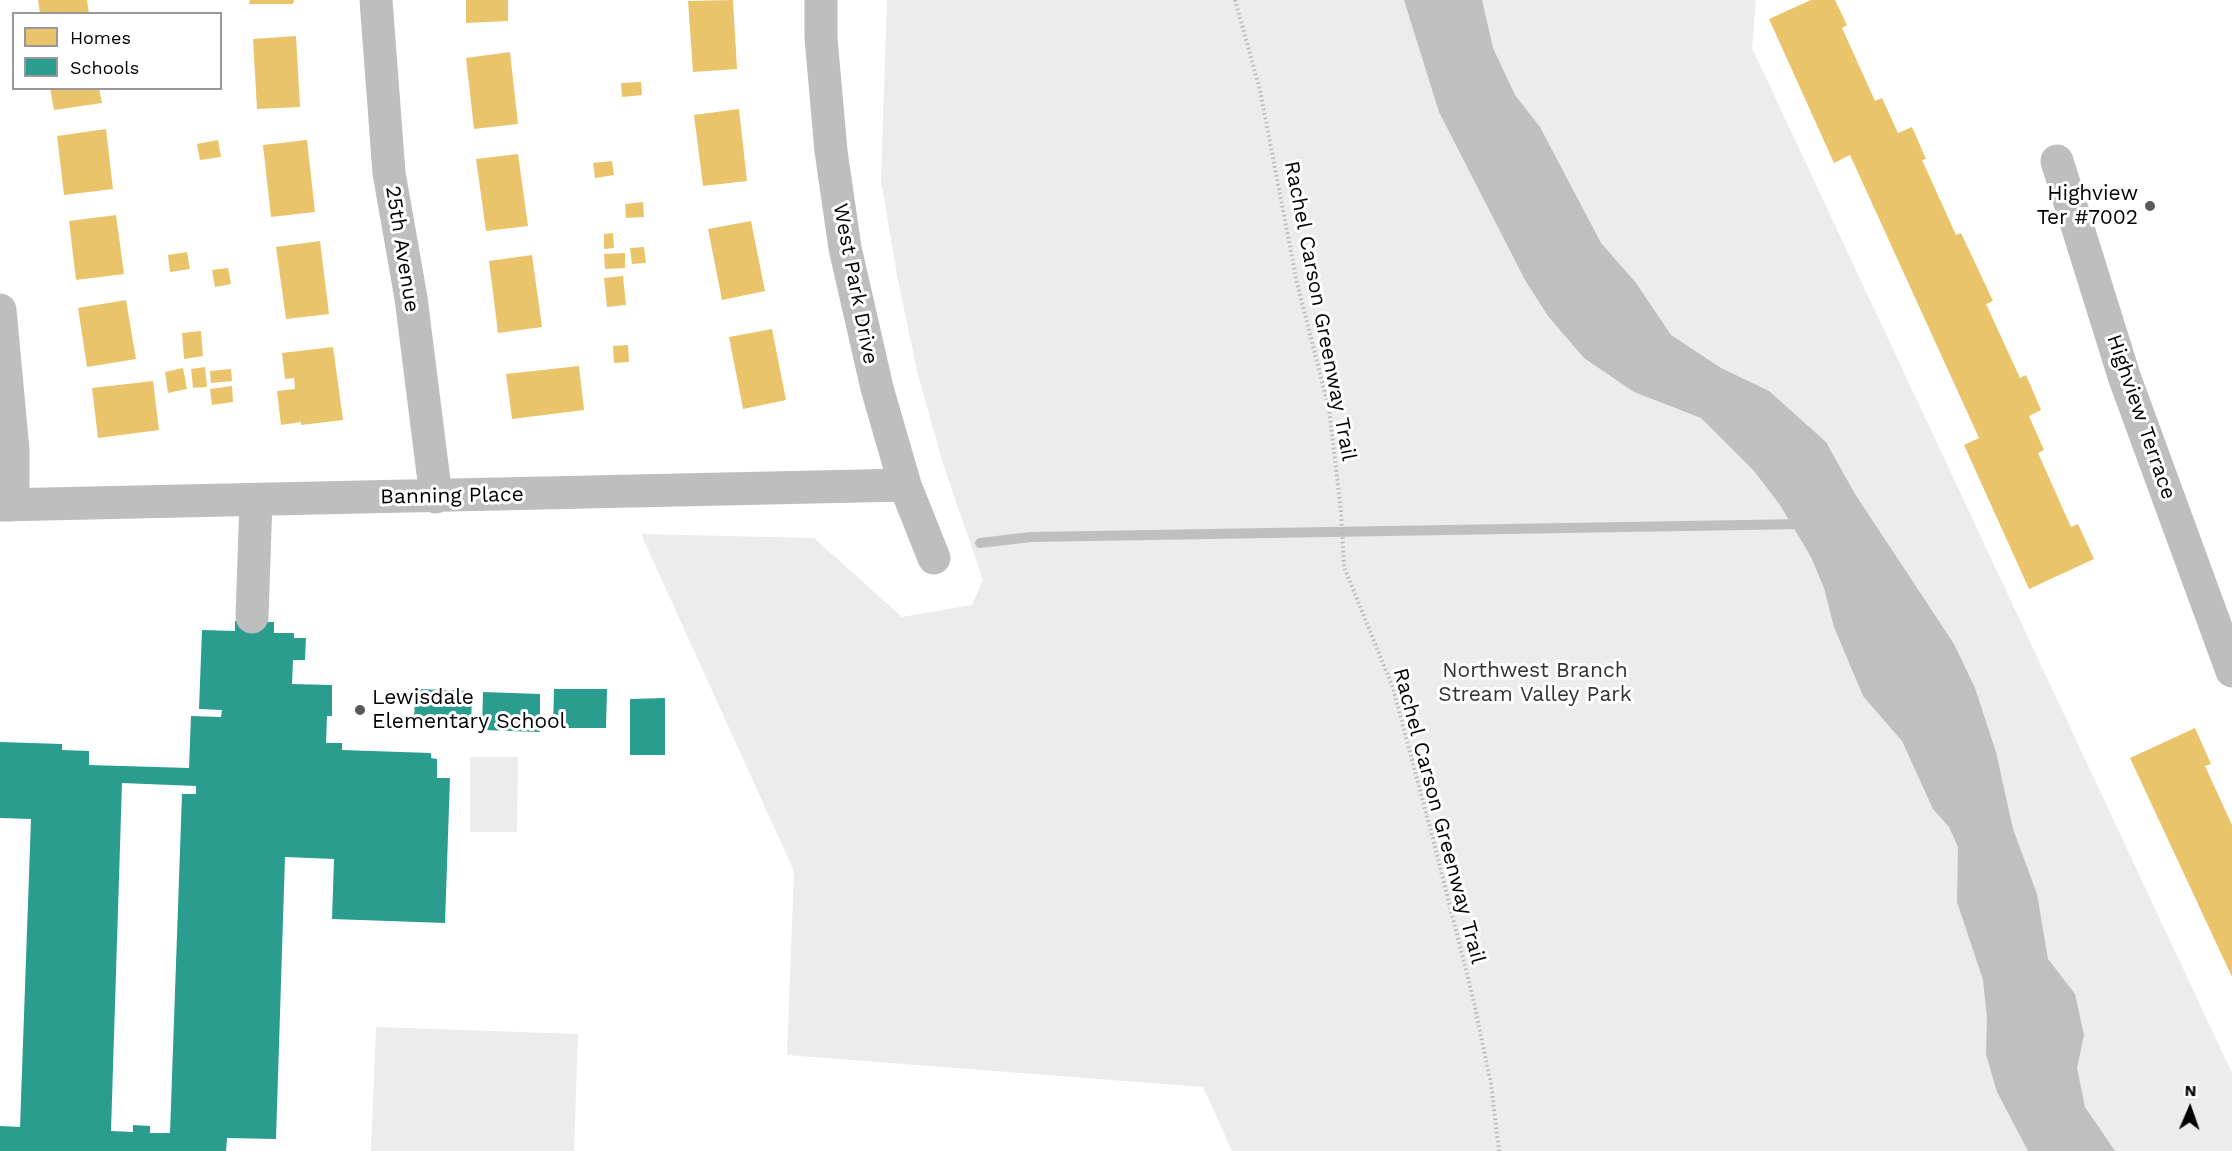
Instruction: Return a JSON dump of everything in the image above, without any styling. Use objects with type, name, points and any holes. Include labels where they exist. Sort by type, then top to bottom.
[{"type":"street","name":"25th Avenue","points":[[376,0],[389,173],[411,298],[436,497]]},
{"type":"street","name":"West Park Drive","points":[[820,0],[831,151],[845,248],[877,388],[905,485],[934,558]]},
{"type":"street","name":"Highview Terrace","points":[[2057,161],[2126,379],[2232,671]]},
{"type":"street","points":[[0,310],[14,450],[6,505]]},
{"type":"street","name":"Banning Place","points":[[6,505],[905,485]]},
{"type":"street","points":[[252,617],[256,500]]},
{"type":"path","name":"Rachel Carson Greenway Trail","points":[[1236,0],[1260,90],[1297,283],[1329,409],[1341,511],[1344,567],[1393,688],[1473,998],[1491,1084],[1499,1151]]},
{"type":"green space","name":"Northwest Branch Stream Valley Park","points":[[887,0],[1756,0],[1752,48],[2232,1073],[2232,1151],[1232,1151],[1203,1087],[787,1055],[794,871],[641,534],[814,538],[902,617],[972,605],[983,580],[943,464],[917,371],[897,275],[881,180]]},
{"type":"green space","points":[[470,757],[518,757],[517,832],[470,832]]},
{"type":"green space","points":[[376,1027],[578,1034],[574,1151],[371,1151]]},
{"type":"shaded area","points":[[1404,0],[1482,0],[1493,48],[1515,95],[1540,127],[1601,243],[1636,283],[1671,335],[1721,368],[1769,391],[1826,442],[1855,494],[1954,644],[1975,688],[1996,752],[2013,829],[2037,894],[2048,959],[2075,994],[2084,1035],[2077,1068],[2085,1107],[2115,1151],[2028,1151],[1997,1092],[1986,1054],[1987,1018],[1983,980],[1957,902],[1958,847],[1949,827],[1933,809],[1902,741],[1863,696],[1834,627],[1824,588],[1811,557],[1780,505],[1754,471],[1701,418],[1634,392],[1584,358],[1548,316],[1525,280],[1439,112]]},
{"type":"building: Homes","points":[[38,0],[87,0],[89,12],[40,12]]},
{"type":"building: Homes","points":[[250,0],[294,0],[293,4],[249,4]]},
{"type":"building: Homes","points":[[466,0],[508,0],[508,21],[466,23]]},
{"type":"building: Homes","points":[[733,0],[737,69],[693,72],[688,1]]},
{"type":"building: Homes","points":[[1811,0],[1835,0],[1847,25],[1842,28],[1875,101],[1882,98],[1898,133],[1912,127],[1926,159],[1922,160],[1956,235],[1961,233],[1993,301],[1986,304],[2020,378],[2026,375],[2041,410],[2029,416],[2044,450],[2038,453],[2071,527],[2078,524],[2094,559],[2029,589],[1964,445],[1979,438],[1850,155],[1834,163],[1769,19]]},
{"type":"building: Homes","points":[[296,36],[300,107],[257,109],[253,39]]},
{"type":"building: Homes","points":[[510,52],[518,124],[474,129],[466,58]]},
{"type":"building: Homes","points":[[641,82],[642,95],[622,97],[621,83]]},
{"type":"building: Homes","points":[[50,90],[99,90],[102,103],[54,110]]},
{"type":"building: Homes","points":[[739,109],[747,181],[703,186],[694,115]]},
{"type":"building: Homes","points":[[106,129],[113,189],[64,195],[57,136]]},
{"type":"building: Homes","points":[[218,140],[221,157],[200,160],[197,144]]},
{"type":"building: Homes","points":[[307,140],[315,212],[271,217],[263,145]]},
{"type":"building: Homes","points":[[518,154],[528,226],[486,231],[476,159]]},
{"type":"building: Homes","points":[[612,161],[614,175],[595,178],[593,163]]},
{"type":"building: Homes","points":[[643,202],[644,217],[626,218],[625,204]]},
{"type":"building: Homes","points":[[116,215],[124,274],[76,280],[69,221]]},
{"type":"building: Homes","points":[[751,221],[765,291],[722,300],[708,229]]},
{"type":"building: Homes","points":[[613,233],[614,248],[604,249],[604,234]]},
{"type":"building: Homes","points":[[320,241],[329,314],[286,319],[276,247]]},
{"type":"building: Homes","points":[[644,247],[646,263],[632,264],[630,248]]},
{"type":"building: Homes","points":[[187,252],[190,269],[170,272],[168,255]]},
{"type":"building: Homes","points":[[625,253],[625,268],[605,269],[604,254]]},
{"type":"building: Homes","points":[[532,255],[542,327],[498,333],[489,261]]},
{"type":"building: Homes","points":[[228,268],[231,284],[215,287],[212,270]]},
{"type":"building: Homes","points":[[623,276],[626,305],[607,307],[604,278]]},
{"type":"building: Homes","points":[[126,300],[136,359],[87,367],[78,308]]},
{"type":"building: Homes","points":[[772,329],[786,400],[743,409],[729,337]]},
{"type":"building: Homes","points":[[201,331],[203,356],[184,359],[182,333]]},
{"type":"building: Homes","points":[[628,345],[629,362],[614,363],[613,346]]},
{"type":"building: Homes","points":[[333,347],[343,420],[281,425],[277,391],[295,389],[294,378],[285,379],[282,353]]},
{"type":"building: Homes","points":[[579,366],[584,410],[512,419],[506,374]]},
{"type":"building: Homes","points":[[205,367],[207,387],[193,388],[191,369]]},
{"type":"building: Homes","points":[[183,368],[187,389],[168,393],[165,372]]},
{"type":"building: Homes","points":[[231,369],[232,381],[211,383],[210,371]]},
{"type":"building: Homes","points":[[153,381],[159,430],[98,438],[92,388]]},
{"type":"building: Homes","points":[[232,386],[233,402],[212,405],[210,389]]},
{"type":"building: Homes","points":[[2195,728],[2211,764],[2205,766],[2232,825],[2232,977],[2130,758]]},
{"type":"building: Schools","points":[[235,621],[274,622],[274,633],[294,633],[294,638],[306,638],[305,660],[293,660],[292,684],[332,685],[332,716],[327,716],[326,743],[342,743],[342,750],[431,753],[431,758],[437,759],[437,778],[450,778],[445,923],[332,919],[334,859],[285,857],[276,1139],[227,1138],[226,1151],[0,1151],[0,1126],[20,1127],[31,819],[0,818],[0,742],[62,744],[62,750],[89,751],[89,765],[189,768],[191,716],[221,717],[222,710],[199,709],[202,630],[235,631]],"holes":[[[122,783],[196,786],[196,794],[182,794],[170,1133],[150,1133],[150,1126],[133,1125],[133,1132],[111,1131]]]},
{"type":"building: Schools","points":[[415,689],[472,691],[471,728],[414,726]]},
{"type":"building: Schools","points":[[554,689],[607,689],[606,728],[553,728]]},
{"type":"building: Schools","points":[[483,692],[540,694],[540,732],[482,730]]},
{"type":"building: Schools","points":[[665,698],[665,755],[630,755],[630,699]]},
{"type":"waterway","points":[[980,543],[1031,537],[1804,524]]},
{"type":"place","name":"Highview Ter #7002","points":[[2150,206]]},
{"type":"place","name":"Lewisdale Elementary School","points":[[360,710]]}]
